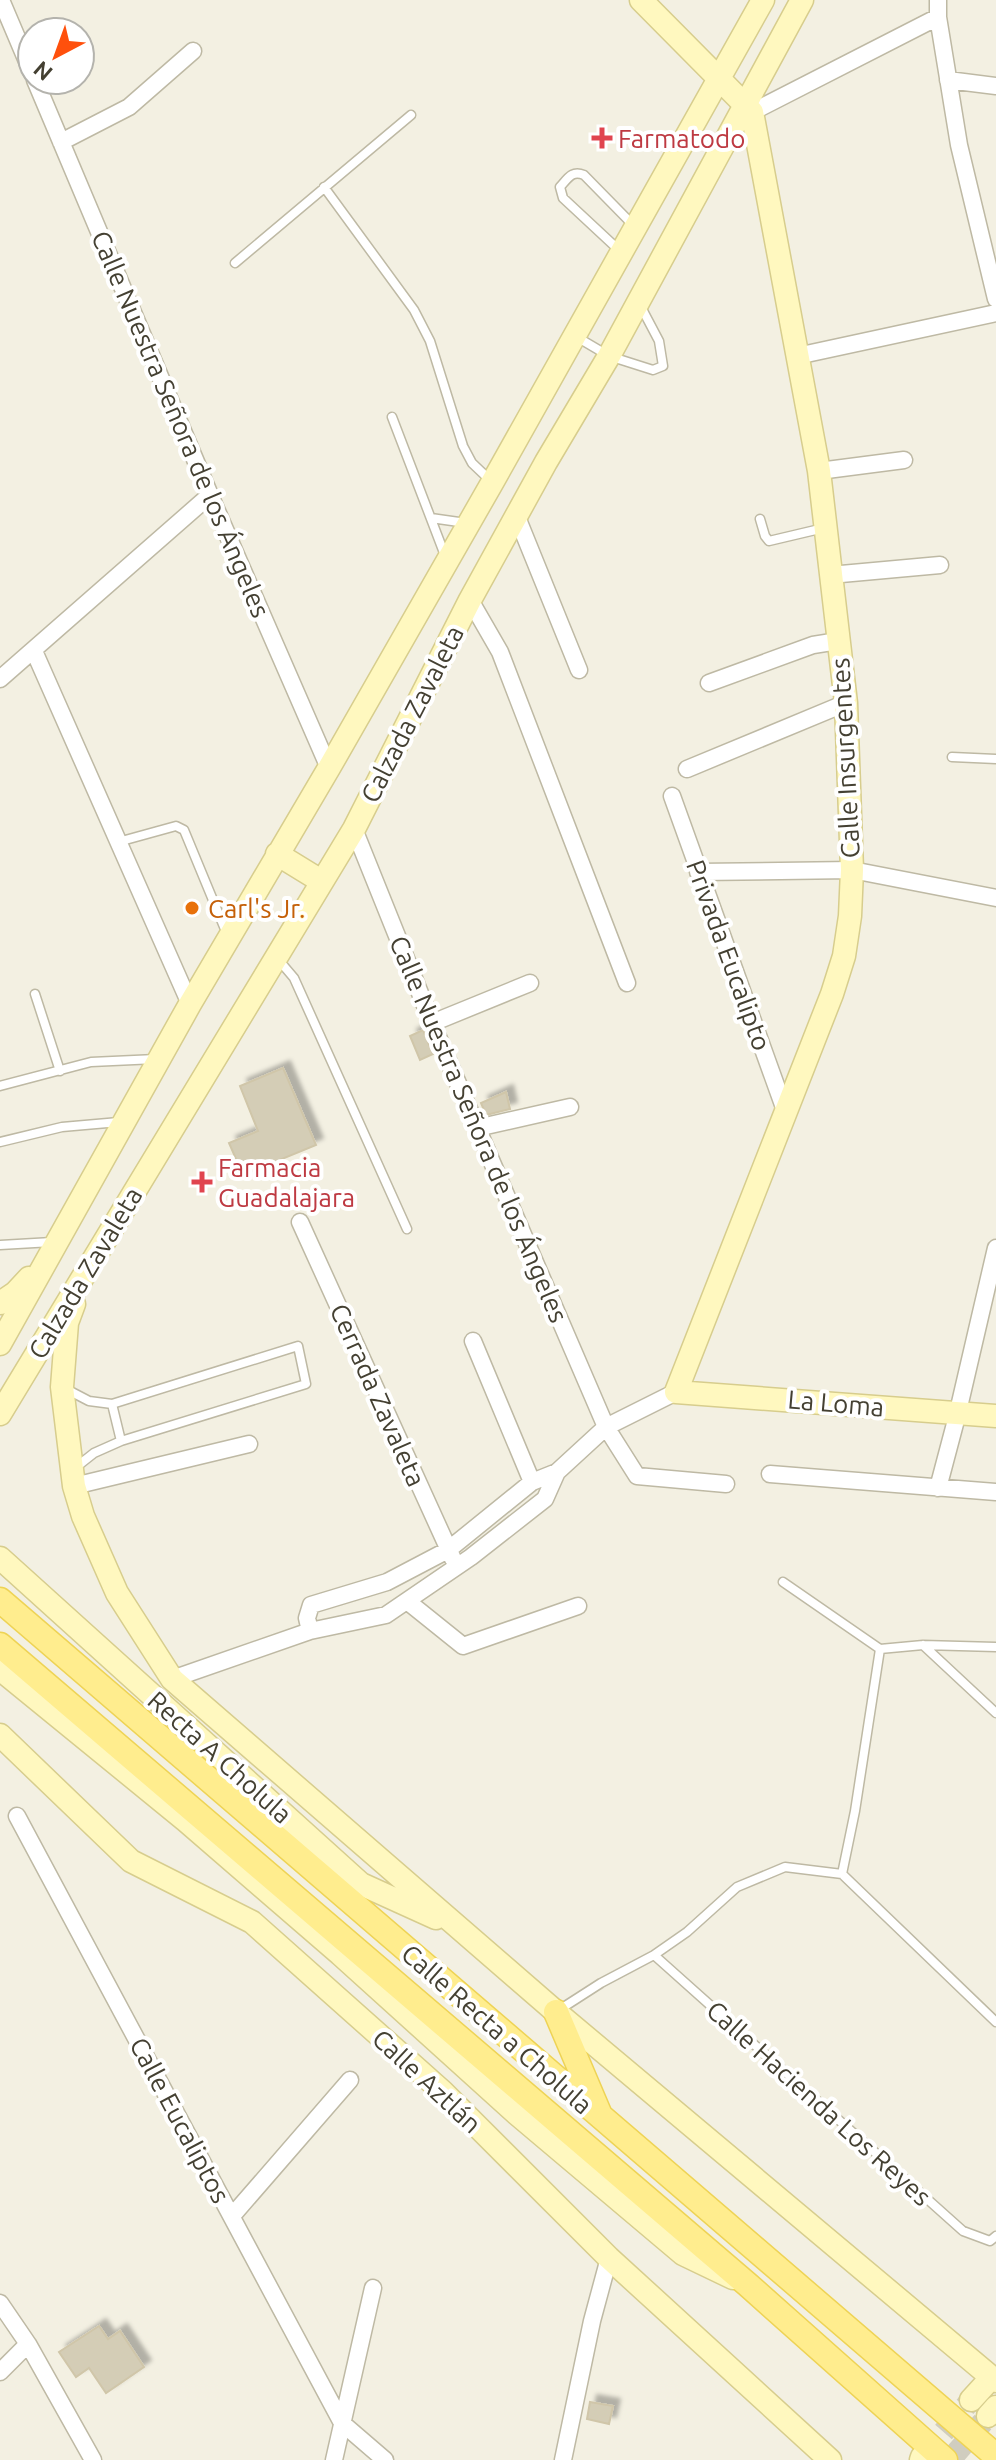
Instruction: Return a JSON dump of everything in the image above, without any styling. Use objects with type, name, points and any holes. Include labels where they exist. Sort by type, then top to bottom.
[{"type":"main road","points":[[641,0],[749,107]]},
{"type":"main road","name":"Calzada Zavaleta","points":[[0,1344],[190,1004],[492,483],[763,0]]},
{"type":"main road","name":"Calzada Zavaleta","points":[[0,1414],[354,829],[470,600],[749,107],[802,0]]},
{"type":"main road","name":"Calle Insurgentes","points":[[676,1392],[832,994],[844,956],[850,916],[852,870],[846,703],[819,471],[749,107]]},
{"type":"main road","points":[[277,854],[321,881]]},
{"type":"main road","points":[[0,1303],[15,1293],[53,1249]]},
{"type":"main road","name":"Calle Recta a Cholula","points":[[86,1269],[67,1323],[62,1387],[72,1478],[83,1516],[117,1593],[172,1679],[556,2012],[994,2379]]},
{"type":"main road","name":"La Loma","points":[[676,1392],[996,1416]]},
{"type":"main road","name":"Recta A Cholula","points":[[0,1558],[361,1884],[459,1928]]},
{"type":"main road","name":"Calle Recta a Cholula","points":[[0,1600],[996,2456]]},
{"type":"main road","name":"Calle Recta a Cholula","points":[[0,1645],[747,2284],[929,2459]]},
{"type":"main road","points":[[0,1669],[185,1820],[340,1954],[517,2114],[683,2254],[747,2284]]},
{"type":"main road","name":"Calle Aztlán","points":[[0,1735],[131,1861],[252,1922],[443,2092],[609,2258],[830,2460]]},
{"type":"main road","points":[[340,1954],[364,2023]]},
{"type":"main road","points":[[556,2012],[601,2119]]},
{"type":"main road","points":[[443,2092],[517,2114]]},
{"type":"main road","points":[[971,2400],[994,2379]]},
{"type":"street","points":[[1,0],[16,35]]},
{"type":"street","points":[[749,107],[938,8],[959,145],[996,299]]},
{"type":"street","points":[[61,142],[129,107],[193,51]]},
{"type":"street","points":[[948,80],[996,86]]},
{"type":"street","name":"Calle Nuestra Señora de los Ángeles","points":[[42,96],[329,768]]},
{"type":"street","points":[[797,356],[996,313]]},
{"type":"street","points":[[819,471],[904,460]]},
{"type":"street","points":[[0,679],[210,495]]},
{"type":"street","points":[[517,517],[579,670]]},
{"type":"street","points":[[830,575],[940,565]]},
{"type":"street","points":[[470,600],[500,652],[627,983]]},
{"type":"street","points":[[709,683],[813,645],[838,641]]},
{"type":"street","points":[[34,651],[190,1004]]},
{"type":"street","points":[[687,769],[846,703]]},
{"type":"street","name":"Privada Eucalipto","points":[[672,796],[786,1113]]},
{"type":"street","name":"Calle Nuestra Señora de los Ángeles","points":[[354,829],[432,1023],[606,1427],[637,1476],[726,1484]]},
{"type":"street","points":[[698,872],[852,870],[996,898]]},
{"type":"street","points":[[432,1023],[530,983]]},
{"type":"street","points":[[477,1128],[570,1107]]},
{"type":"street","name":"Cerrada Zavaleta","points":[[300,1222],[457,1567]]},
{"type":"street","points":[[938,1488],[996,1248]]},
{"type":"street","points":[[473,1341],[532,1482]]},
{"type":"street","points":[[310,1631],[307,1618],[311,1605],[387,1582],[448,1550],[532,1482],[557,1472],[606,1427],[676,1392]]},
{"type":"street","points":[[72,1478],[249,1444]]},
{"type":"street","points":[[172,1679],[310,1631],[386,1615],[457,1567],[545,1499],[557,1472]]},
{"type":"street","points":[[770,1474],[996,1492]]},
{"type":"street","points":[[407,1601],[463,1646],[578,1606]]},
{"type":"street","name":"Calle Eucaliptos","points":[[17,1816],[342,2423]]},
{"type":"street","points":[[232,2216],[350,2080]]},
{"type":"street","points":[[563,2460],[592,2321],[609,2258]]},
{"type":"street","points":[[334,2460],[373,2288]]},
{"type":"street","points":[[0,2303],[28,2344],[93,2460]]},
{"type":"street","points":[[0,2372],[28,2344]]},
{"type":"street","points":[[342,2423],[385,2460]]},
{"type":"lane","points":[[235,263],[411,115]]},
{"type":"lane","points":[[621,252],[563,198],[560,187],[572,174],[577,172],[584,175],[635,227]]},
{"type":"lane","points":[[324,187],[414,310],[430,341],[463,446],[472,463],[492,483]]},
{"type":"lane","points":[[574,335],[609,356],[653,370],[663,366],[659,341],[638,301]]},
{"type":"lane","points":[[392,417],[447,561]]},
{"type":"lane","points":[[431,518],[468,524]]},
{"type":"lane","points":[[760,519],[769,541],[825,528]]},
{"type":"lane","points":[[952,757],[996,759]]},
{"type":"lane","points":[[118,842],[176,826],[184,830],[229,939]]},
{"type":"lane","points":[[277,957],[294,978],[407,1229]]},
{"type":"lane","points":[[35,994],[60,1071]]},
{"type":"lane","points":[[0,1086],[91,1062],[159,1059]]},
{"type":"lane","points":[[0,1142],[62,1127],[124,1122]]},
{"type":"lane","points":[[0,1245],[53,1249]]},
{"type":"lane","points":[[62,1387],[89,1401],[112,1404],[298,1346],[306,1384],[121,1441],[94,1453],[72,1478]]},
{"type":"lane","points":[[112,1404],[121,1441]]},
{"type":"lane","points":[[783,1582],[880,1649],[923,1645],[996,1647]]},
{"type":"lane","points":[[923,1645],[996,1713]]},
{"type":"lane","points":[[842,1874],[880,1649]]},
{"type":"lane","points":[[556,2012],[601,1983],[654,1955],[687,1932],[737,1887],[785,1867],[842,1874],[996,2022]]},
{"type":"lane","name":"Calle Hacienda Los Reyes","points":[[654,1955],[963,2231],[993,2239]]},
{"type":"building","points":[[423,1030],[433,1054],[420,1060],[410,1036]]},
{"type":"building","points":[[283,1068],[316,1145],[243,1175],[229,1143],[258,1131],[240,1086]]},
{"type":"building","points":[[506,1092],[510,1109],[486,1115],[481,1103]]},
{"type":"building","points":[[99,2326],[108,2339],[120,2331],[144,2367],[106,2393],[89,2368],[76,2377],[59,2352]]},
{"type":"building","points":[[590,2402],[613,2406],[609,2424],[587,2419]]},
{"type":"tunnel","points":[[922,2457],[971,2400]]},
{"type":"tunnel","points":[[950,2460],[983,2422]]},
{"type":"place","name":"Farmatodo","points":[[602,138]]},
{"type":"place","name":"Carl's Jr.","points":[[192,908]]},
{"type":"place","name":"Farmacia Guadalajara","points":[[202,1182]]}]
